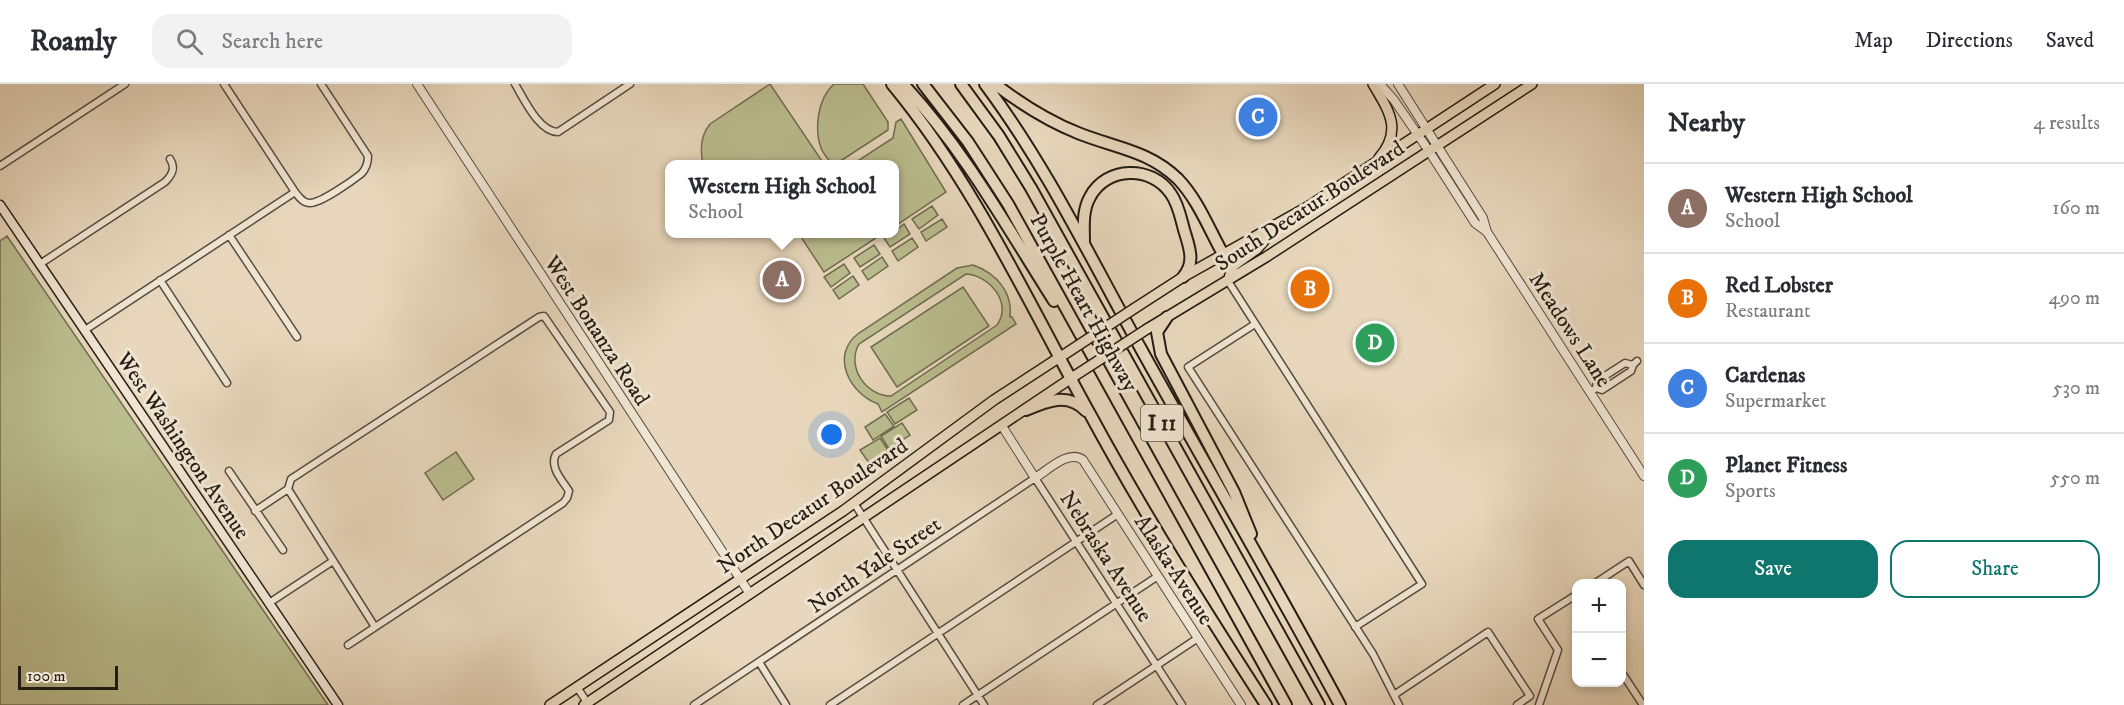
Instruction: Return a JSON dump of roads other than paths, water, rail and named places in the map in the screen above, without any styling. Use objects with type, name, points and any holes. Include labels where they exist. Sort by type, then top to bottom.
[{"type":"highway","points":[[892,84],[929,131],[963,183],[1073,376],[1089,414],[1179,568],[1266,705]]},
{"type":"highway","points":[[903,84],[967,165],[1116,398]]},
{"type":"highway","name":"Purple Heart Highway","points":[[923,84],[968,142],[999,189],[1286,705]]},
{"type":"highway","name":"Purple Heart Highway","points":[[961,84],[999,136],[1034,193],[1319,705]]},
{"type":"highway","points":[[985,84],[1037,160],[1340,705]]},
{"type":"highway","points":[[995,84],[1056,123],[1085,136],[1135,151],[1160,164],[1191,196],[1223,254]]},
{"type":"highway","points":[[1084,244],[1085,210],[1096,188],[1107,178],[1117,174],[1132,172],[1146,175],[1164,185],[1176,203],[1191,256],[1190,266],[1183,277]]},
{"type":"highway","points":[[1167,317],[1157,332],[1160,350],[1170,374],[1233,492],[1267,573]]},
{"type":"highway","points":[[1026,410],[1051,401],[1066,399],[1079,404],[1089,414]]},
{"type":"main road","points":[[1371,166],[1388,146],[1393,128],[1387,108],[1373,84]]},
{"type":"main road","name":"South Decatur Boulevard","points":[[1095,335],[1183,277],[1277,225],[1495,84]]},
{"type":"main road","name":"South Decatur Boulevard","points":[[1106,356],[1228,281],[1532,84]]},
{"type":"main road","name":"West Washington Avenue","points":[[0,205],[338,705]]},
{"type":"main road","points":[[1228,281],[1234,265],[1257,249],[1277,225]]},
{"type":"main road","points":[[1223,254],[1228,281]]},
{"type":"main road","name":"North Decatur Boulevard","points":[[550,705],[854,503],[994,400],[1095,335]]},
{"type":"main road","name":"North Decatur Boulevard","points":[[587,704],[1106,356]]},
{"type":"street","points":[[0,166],[125,84]]},
{"type":"street","points":[[224,84],[295,192],[308,203],[318,201],[362,172],[368,162],[368,156],[321,84]]},
{"type":"street","name":"West Bonanza Road","points":[[417,84],[750,594]]},
{"type":"street","points":[[515,84],[541,125],[552,132],[558,132],[630,84]]},
{"type":"street","name":"Meadows Lane","points":[[1380,84],[1394,100],[1417,136],[1433,149]]},
{"type":"street","name":"Meadows Lane","points":[[1398,84],[1428,129],[1433,149],[1475,223],[1487,232],[1593,390],[1644,476]]},
{"type":"street","points":[[40,264],[165,182],[174,169],[170,159]]},
{"type":"street","points":[[85,330],[295,192]]},
{"type":"street","points":[[229,235],[297,337]]},
{"type":"street","points":[[160,280],[227,382]]},
{"type":"street","points":[[1228,281],[1422,584],[1355,627]]},
{"type":"street","points":[[255,511],[288,489],[291,479],[541,317],[547,318],[610,412],[609,420],[556,454],[553,466],[569,491],[567,498],[563,503],[348,645]]},
{"type":"street","points":[[1255,324],[1188,367],[1378,663],[1400,705]]},
{"type":"street","points":[[1593,390],[1597,381],[1625,363],[1635,363]]},
{"type":"street","name":"Nebraska Avenue","points":[[1002,426],[1182,705]]},
{"type":"street","name":"North Yale Street","points":[[694,705],[1035,478],[1068,457],[1076,456]]},
{"type":"street","name":"Alaska Avenue","points":[[1076,456],[1084,462],[1118,514],[1198,638],[1236,703]]},
{"type":"street","points":[[228,471],[283,550]]},
{"type":"street","points":[[288,489],[375,627]]},
{"type":"street","points":[[854,503],[984,705]]},
{"type":"street","points":[[830,705],[1118,514]]},
{"type":"street","points":[[269,603],[333,561]]},
{"type":"street","points":[[1602,579],[1629,561],[1644,585]]},
{"type":"street","points":[[963,705],[1158,576]]},
{"type":"street","points":[[1539,705],[1558,650],[1538,619],[1572,597]]},
{"type":"street","points":[[1394,695],[1488,632],[1530,696],[1517,705]]},
{"type":"street","points":[[1097,705],[1198,638]]},
{"type":"street","points":[[759,662],[786,705]]},
{"type":"street","points":[[1626,679],[1643,705]]},
{"type":"street","points":[[577,687],[587,704]]},
{"type":"street","points":[[1637,697],[1644,692]]},
{"type":"place","name":"Cardenas","points":[[1258,117]]},
{"type":"place","name":"Western High School","points":[[782,280]]},
{"type":"place","name":"Red Lobster","points":[[1310,289]]},
{"type":"place","name":"Planet Fitness","points":[[1375,343]]}]
